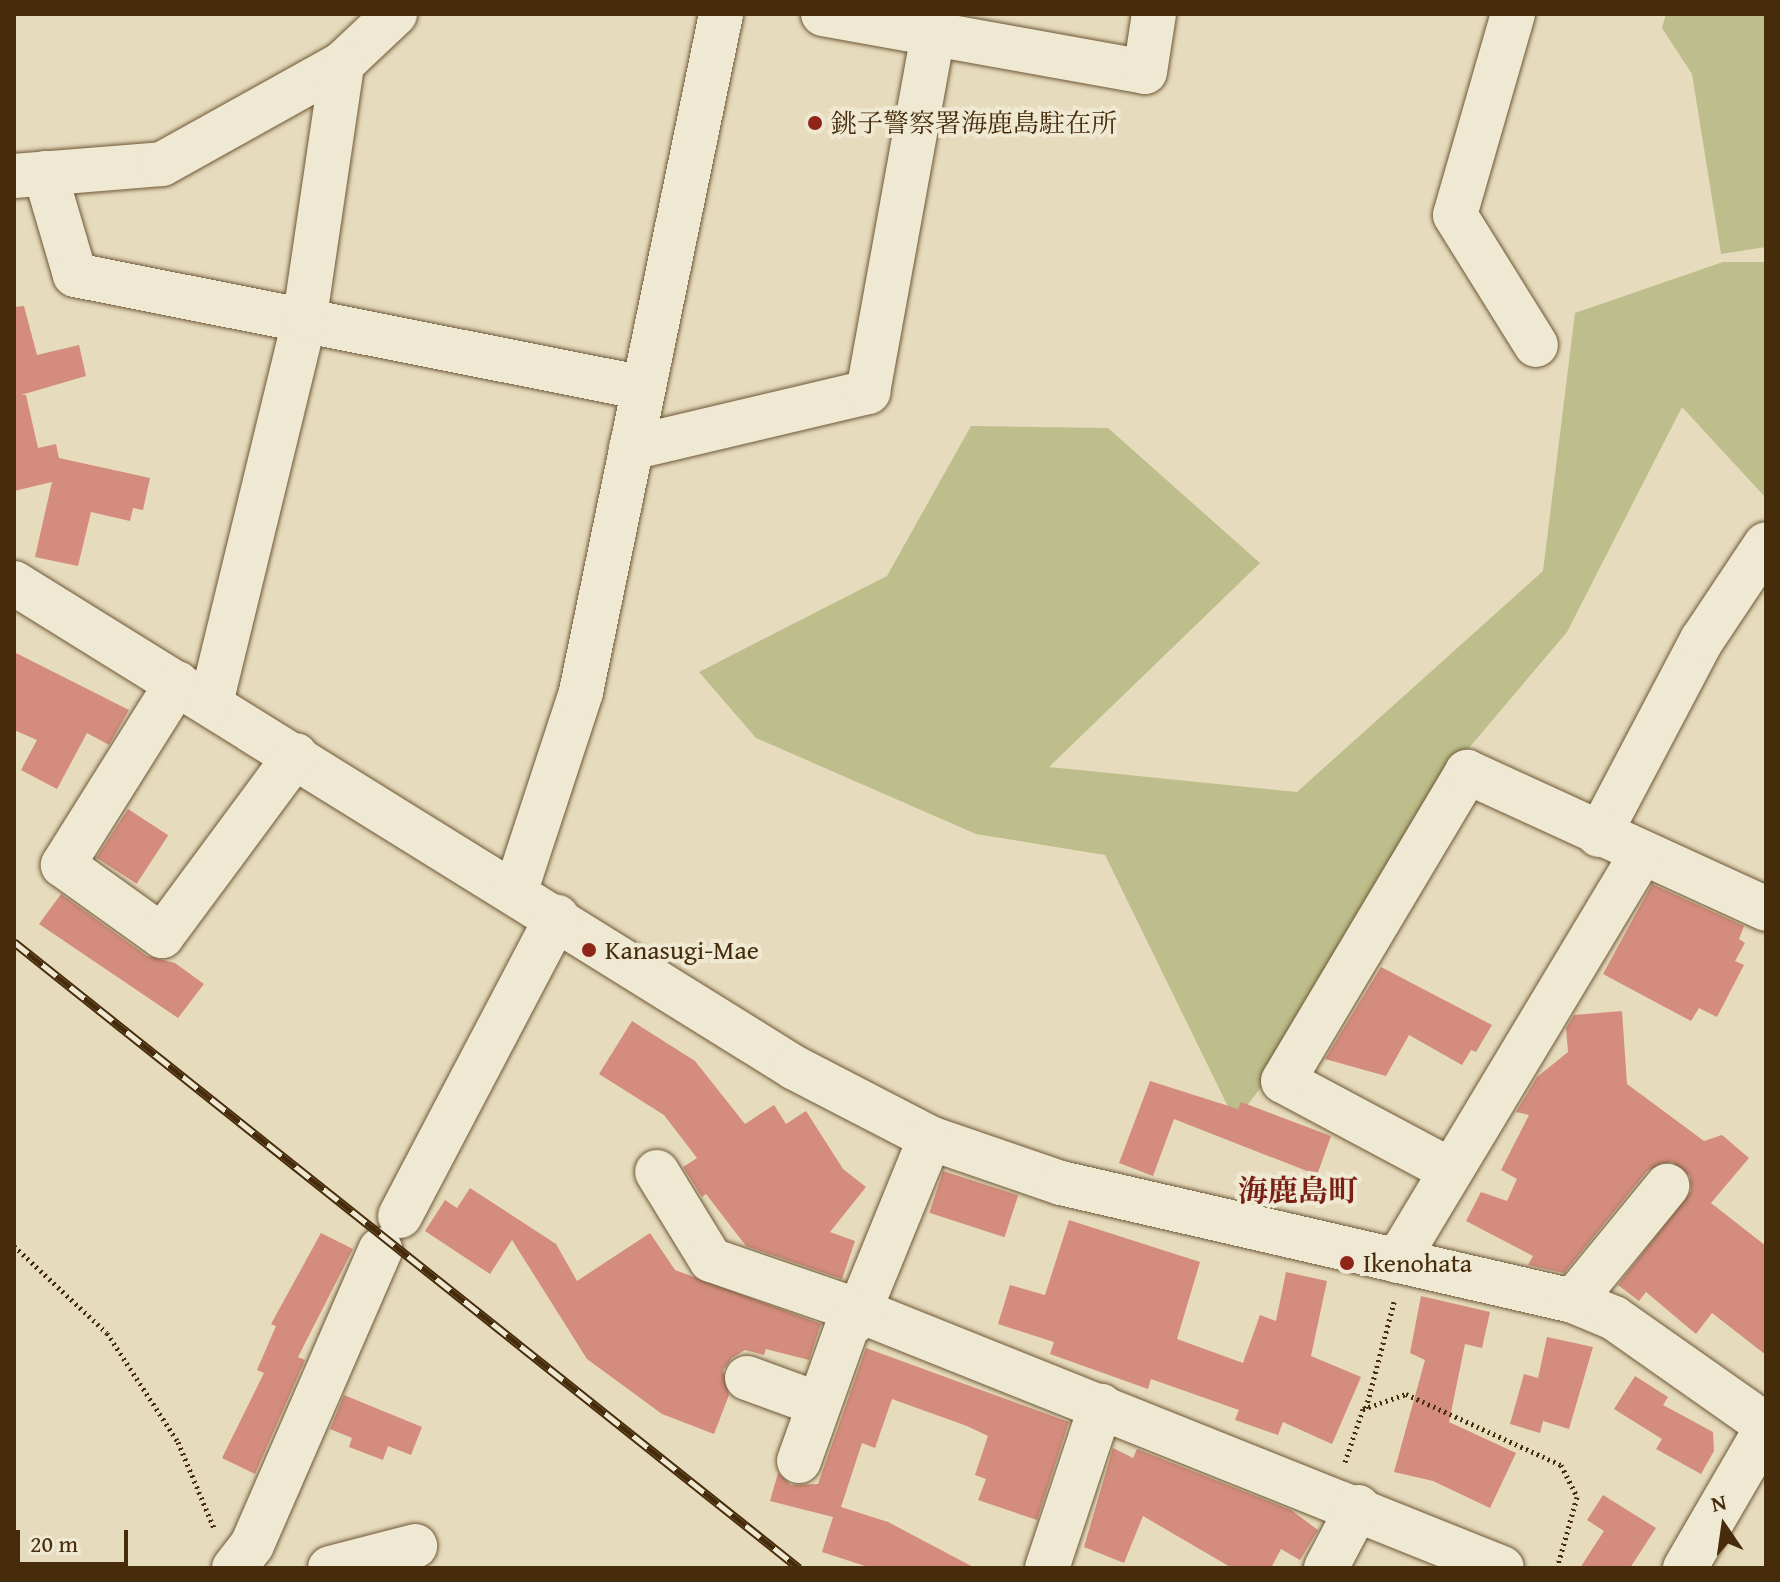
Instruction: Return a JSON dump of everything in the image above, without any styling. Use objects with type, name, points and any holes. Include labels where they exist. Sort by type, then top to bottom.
[{"type":"street","points":[[395,14],[342,64],[162,164],[29,175],[75,275],[305,316],[644,388]]},
{"type":"street","points":[[515,893],[581,692],[721,14]]},
{"type":"street","points":[[823,14],[935,25],[1145,72],[1154,14]]},
{"type":"street","points":[[1513,14],[1455,215],[1536,345]]},
{"type":"street","points":[[631,448],[868,392],[935,25]]},
{"type":"street","points":[[296,755],[162,936],[63,865],[194,693],[305,316],[342,64]]},
{"type":"street","points":[[1599,835],[1702,640],[1766,544]]},
{"type":"street","points":[[14,583],[557,917],[795,1068],[930,1138],[1061,1183],[1396,1278],[1573,1301],[1614,1318],[1766,1427],[1685,1568]]},
{"type":"street","points":[[1450,1170],[1283,1081],[1467,772],[1766,909]]},
{"type":"street","points":[[1396,1278],[1450,1170],[1642,853]]},
{"type":"street","points":[[226,1554],[252,1545],[390,1233],[557,917]]},
{"type":"street","points":[[865,1313],[865,1297],[930,1138]]},
{"type":"street","points":[[657,1172],[711,1260],[865,1313],[880,1324],[1346,1502],[1502,1568]]},
{"type":"street","points":[[1573,1301],[1667,1186]]},
{"type":"street","points":[[799,1461],[847,1327],[865,1313]]},
{"type":"street","points":[[747,1378],[818,1404]]},
{"type":"street","points":[[1047,1568],[1101,1406]]},
{"type":"street","points":[[1326,1568],[1346,1502]]},
{"type":"street","points":[[330,1568],[415,1546]]},
{"type":"path","points":[[14,1246],[107,1333],[178,1442],[226,1554]]},
{"type":"path","points":[[1346,1502],[1396,1278]]},
{"type":"path","points":[[1366,1409],[1406,1394],[1561,1465],[1577,1497],[1557,1568]]},
{"type":"green space","points":[[1666,14],[1766,14],[1766,247],[1721,254],[1692,74],[1662,28]]},
{"type":"green space","points":[[1723,262],[1766,262],[1766,498],[1682,407],[1567,632],[1463,755],[1266,1081],[1235,1121],[1105,855],[976,834],[756,738],[699,672],[887,576],[971,426],[1108,428],[1260,563],[1049,767],[1297,792],[1543,571],[1575,313]]},
{"type":"building","points":[[24,306],[37,355],[79,345],[86,376],[21,395],[26,395],[38,448],[56,444],[59,458],[150,478],[143,510],[133,508],[130,521],[91,512],[78,566],[35,557],[52,482],[14,491],[14,307]]},
{"type":"building","points":[[14,652],[129,710],[109,745],[87,733],[57,789],[21,770],[37,740],[14,730]]},
{"type":"building","points":[[128,809],[168,835],[137,884],[96,858]]},
{"type":"building","points":[[1652,884],[1744,926],[1739,939],[1745,943],[1735,961],[1744,965],[1717,1017],[1699,1008],[1691,1021],[1603,974]]},
{"type":"building","points":[[61,894],[147,956],[175,963],[204,984],[178,1018],[39,924]]},
{"type":"building","points":[[1381,967],[1492,1025],[1476,1052],[1471,1050],[1462,1065],[1409,1035],[1386,1076],[1325,1059]]},
{"type":"building","points":[[1622,1011],[1627,1084],[1704,1141],[1722,1135],[1749,1158],[1711,1203],[1766,1246],[1766,1355],[1712,1313],[1696,1334],[1646,1292],[1639,1301],[1618,1285],[1691,1191],[1690,1176],[1672,1162],[1648,1170],[1564,1273],[1528,1265],[1533,1256],[1466,1221],[1481,1192],[1507,1201],[1517,1179],[1501,1170],[1529,1115],[1516,1112],[1537,1077],[1568,1052],[1566,1028],[1574,1015]]},
{"type":"building","points":[[632,1021],[695,1061],[745,1124],[774,1105],[786,1124],[806,1111],[843,1169],[866,1187],[830,1232],[855,1241],[842,1279],[746,1246],[706,1194],[702,1197],[683,1167],[697,1158],[664,1115],[599,1074]]},
{"type":"building","points":[[1150,1081],[1238,1109],[1241,1102],[1331,1136],[1317,1175],[1174,1119],[1153,1176],[1119,1163]]},
{"type":"building","points":[[943,1171],[1018,1195],[1005,1237],[929,1213]]},
{"type":"building","points":[[470,1188],[556,1244],[577,1281],[650,1233],[675,1270],[821,1324],[809,1360],[766,1349],[764,1355],[745,1350],[732,1358],[723,1370],[729,1395],[714,1434],[662,1414],[587,1359],[512,1240],[490,1274],[425,1231],[445,1200],[457,1208]]},
{"type":"building","points":[[1069,1220],[1200,1262],[1177,1339],[1243,1363],[1260,1315],[1276,1321],[1286,1272],[1327,1281],[1311,1356],[1361,1377],[1332,1444],[1283,1422],[1278,1435],[1235,1420],[1239,1410],[1151,1379],[1148,1389],[1050,1354],[1054,1342],[998,1324],[1010,1285],[1045,1295]]},
{"type":"building","points":[[321,1233],[353,1249],[298,1357],[305,1360],[255,1474],[222,1458],[264,1373],[257,1370],[276,1326],[271,1324]]},
{"type":"building","points":[[1421,1296],[1490,1312],[1482,1348],[1465,1344],[1449,1422],[1516,1453],[1490,1508],[1433,1481],[1394,1472],[1425,1360],[1410,1353]]},
{"type":"building","points":[[1547,1337],[1593,1347],[1569,1429],[1543,1421],[1540,1433],[1510,1424],[1524,1374],[1538,1378]]},
{"type":"building","points":[[866,1348],[1069,1422],[1037,1520],[978,1500],[986,1479],[975,1475],[988,1436],[967,1426],[892,1399],[875,1448],[862,1443],[841,1507],[888,1522],[975,1568],[871,1568],[822,1552],[833,1517],[770,1501],[778,1473],[791,1485],[818,1484]]},
{"type":"building","points":[[1635,1376],[1668,1397],[1663,1405],[1713,1432],[1714,1451],[1701,1474],[1656,1449],[1662,1439],[1614,1409]]},
{"type":"building","points":[[344,1395],[422,1427],[411,1455],[388,1446],[383,1460],[349,1447],[352,1438],[330,1429]]},
{"type":"building","points":[[1113,1448],[1133,1458],[1137,1449],[1291,1510],[1318,1530],[1300,1560],[1281,1549],[1271,1568],[1232,1568],[1143,1516],[1124,1563],[1084,1547]]},
{"type":"building","points":[[1603,1495],[1656,1528],[1630,1568],[1580,1568],[1604,1531],[1587,1520]]},
{"type":"railway","points":[[14,942],[799,1568]]},
{"type":"place","name":"銚子警察署海鹿島駐在所","points":[[815,123]]},
{"type":"place","name":"Kanasugi-Mae","points":[[589,950]]},
{"type":"place","name":"Ikenohata","points":[[1347,1263]]},
{"type":"district","name":"海鹿島町","points":[[1298,1190]]}]
